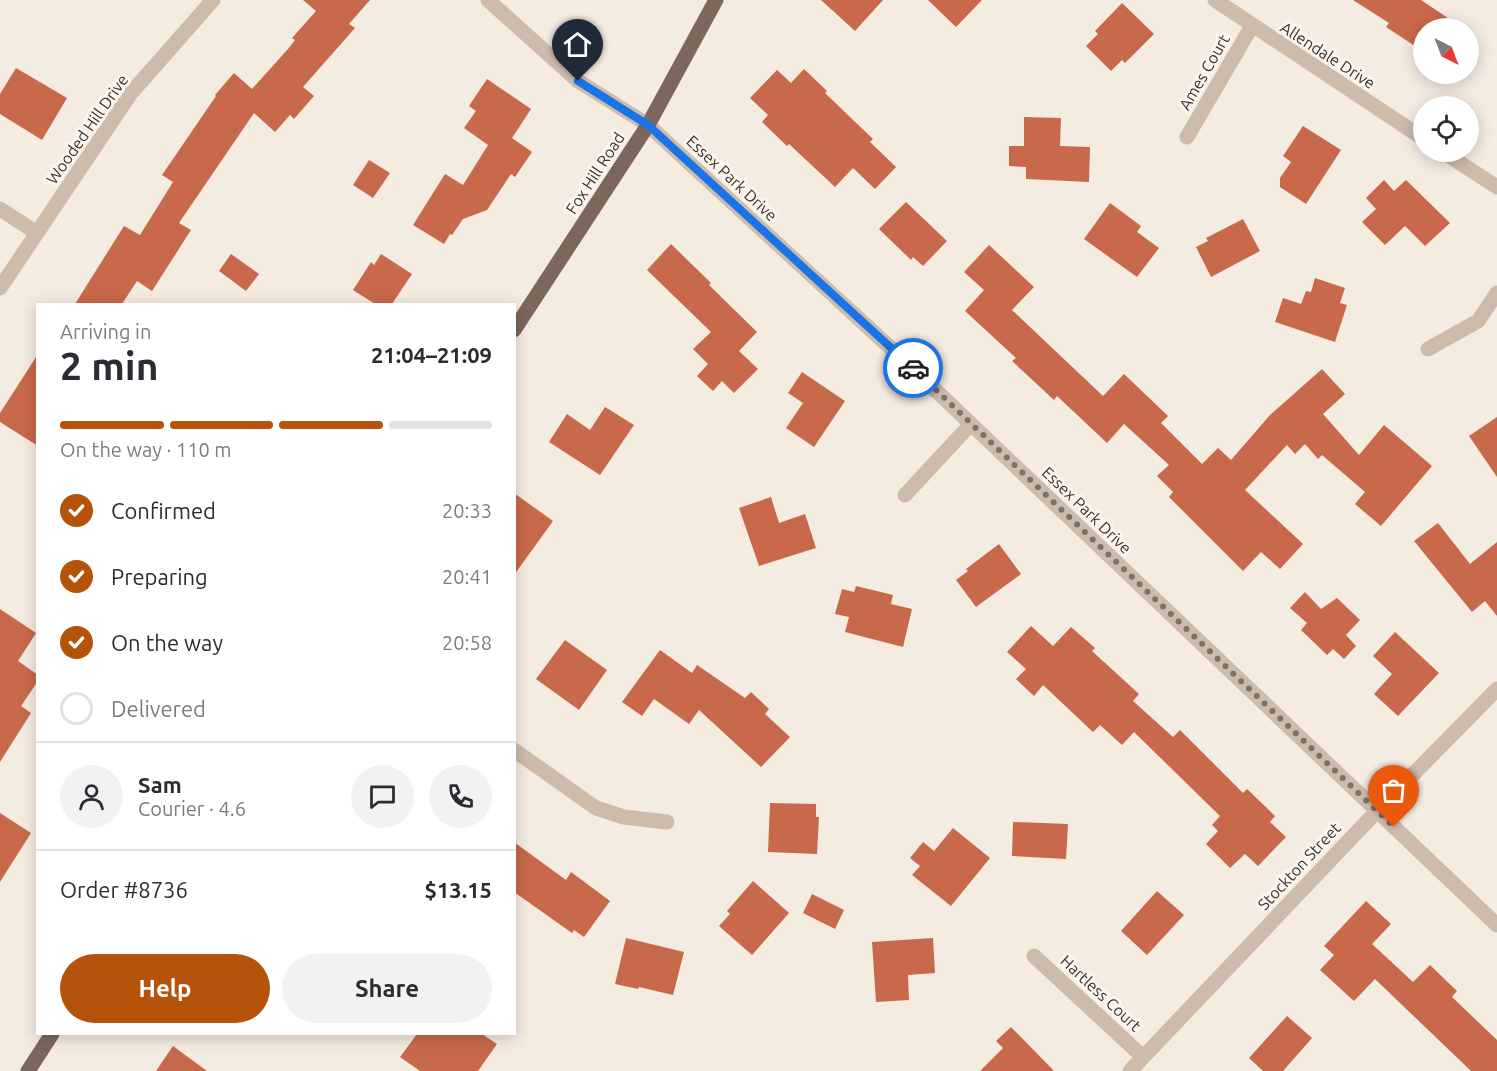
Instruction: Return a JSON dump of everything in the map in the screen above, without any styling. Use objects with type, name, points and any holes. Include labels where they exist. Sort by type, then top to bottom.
[{"type":"main road","name":"Fox Hill Road","points":[[516,327],[648,125],[716,0]]},
{"type":"main road","points":[[28,1071],[51,1035]]},
{"type":"street","name":"Wooded Hill Drive","points":[[0,288],[131,93],[213,0]]},
{"type":"street","name":"Essex Park Drive","points":[[488,0],[578,81],[648,125],[971,424],[1497,925]]},
{"type":"street","name":"Allendale Drive","points":[[1215,0],[1413,132]]},
{"type":"street","name":"Ames Court","points":[[1187,137],[1252,26]]},
{"type":"street","points":[[1458,162],[1497,187]]},
{"type":"street","points":[[0,208],[37,233]]},
{"type":"street","points":[[1428,349],[1478,321],[1497,293]]},
{"type":"street","points":[[905,495],[971,424]]},
{"type":"street","name":"Stockton Street","points":[[1130,1071],[1377,811],[1497,689]]},
{"type":"street","points":[[516,751],[596,808],[624,818],[667,822]]},
{"type":"street","name":"Hartless Court","points":[[1034,956],[1143,1057]]},
{"type":"building","points":[[303,0],[370,0],[349,24],[355,28],[303,87],[314,96],[294,119],[290,115],[275,132],[254,113],[179,223],[191,230],[152,291],[137,281],[123,303],[76,303],[124,226],[140,235],[173,182],[162,175],[215,95],[234,73],[252,89],[288,49],[295,40],[292,38],[316,11]]},
{"type":"building","points":[[821,0],[883,0],[855,31]]},
{"type":"building","points":[[928,0],[982,0],[956,27]]},
{"type":"building","points":[[1353,0],[1421,0],[1448,18],[1413,18],[1413,45],[1386,27],[1389,23]]},
{"type":"building","points":[[1122,3],[1154,34],[1125,63],[1122,60],[1111,71],[1086,46],[1098,34],[1095,31]]},
{"type":"building","points":[[16,68],[67,98],[42,140],[0,114],[0,94]]},
{"type":"building","points":[[804,69],[827,91],[825,93],[873,139],[870,142],[896,167],[875,189],[853,168],[835,187],[762,122],[768,115],[750,98],[777,70],[791,83]]},
{"type":"building","points":[[487,79],[531,109],[512,138],[532,152],[515,177],[511,174],[487,210],[463,219],[444,244],[413,225],[445,174],[463,185],[488,145],[464,128],[476,111],[469,106]]},
{"type":"building","points":[[1024,117],[1061,118],[1060,146],[1090,147],[1089,182],[1026,179],[1026,167],[1009,166],[1009,146],[1024,146]]},
{"type":"building","points":[[1303,126],[1341,150],[1306,204],[1280,187],[1280,178],[1291,162],[1283,156]]},
{"type":"building","points":[[369,160],[390,173],[373,198],[353,185]]},
{"type":"building","points":[[1384,180],[1394,191],[1406,180],[1450,223],[1425,246],[1405,226],[1385,245],[1362,222],[1376,209],[1366,198]]},
{"type":"building","points":[[906,202],[947,241],[923,266],[913,257],[911,260],[879,229]]},
{"type":"building","points":[[1110,203],[1141,226],[1137,232],[1159,248],[1137,277],[1084,239]]},
{"type":"building","points":[[1243,219],[1260,251],[1211,277],[1196,247],[1208,241],[1206,238]]},
{"type":"building","points":[[671,244],[757,332],[739,351],[758,369],[734,393],[722,381],[713,391],[697,376],[708,364],[693,349],[711,332],[647,270]]},
{"type":"building","points":[[989,245],[1034,287],[1012,310],[1103,396],[1124,374],[1168,416],[1161,423],[1202,464],[1218,448],[1231,460],[1270,415],[1322,369],[1345,394],[1323,414],[1359,455],[1384,425],[1432,466],[1381,526],[1355,504],[1365,492],[1322,455],[1318,459],[1305,444],[1295,454],[1287,445],[1245,490],[1303,544],[1280,569],[1261,552],[1243,571],[1169,497],[1173,492],[1157,476],[1169,465],[1124,424],[1107,443],[1057,396],[1054,400],[1012,361],[1016,358],[965,311],[984,290],[964,272]]},
{"type":"building","points":[[231,254],[259,274],[246,291],[219,271]]},
{"type":"building","points":[[381,254],[412,274],[393,303],[373,303],[353,290],[371,262],[374,265]]},
{"type":"building","points":[[1315,278],[1345,288],[1340,303],[1347,305],[1335,342],[1275,322],[1283,298],[1301,304],[1306,291],[1311,292]]},
{"type":"building","points":[[36,357],[36,445],[0,422],[0,413]]},
{"type":"building","points":[[802,372],[845,401],[814,447],[786,428],[803,403],[788,393]]},
{"type":"building","points":[[605,407],[634,425],[600,475],[549,442],[567,414],[590,430]]},
{"type":"building","points":[[1497,417],[1497,477],[1469,436]]},
{"type":"building","points":[[516,494],[553,521],[516,572]]},
{"type":"building","points":[[771,497],[779,523],[805,514],[816,548],[759,566],[739,508]]},
{"type":"building","points":[[1438,523],[1470,564],[1497,542],[1497,616],[1485,601],[1472,612],[1414,541]]},
{"type":"building","points":[[999,544],[1021,574],[976,607],[956,580],[968,571],[966,569]]},
{"type":"building","points":[[856,586],[893,595],[891,604],[912,609],[903,647],[845,632],[849,617],[835,614],[842,589],[854,592]]},
{"type":"building","points":[[1305,592],[1321,609],[1337,598],[1360,620],[1346,635],[1356,646],[1344,659],[1333,649],[1327,655],[1301,630],[1307,623],[1290,608]]},
{"type":"building","points":[[0,609],[36,633],[18,661],[36,674],[36,684],[21,706],[31,713],[0,762]]},
{"type":"building","points":[[1031,626],[1053,646],[1071,627],[1095,648],[1092,651],[1139,694],[1133,701],[1173,737],[1180,730],[1243,793],[1247,789],[1275,816],[1270,822],[1286,837],[1258,866],[1245,854],[1230,868],[1206,844],[1218,831],[1212,825],[1220,816],[1134,732],[1122,745],[1100,725],[1093,732],[1043,685],[1034,696],[1016,679],[1026,669],[1007,652]]},
{"type":"building","points":[[1395,632],[1439,673],[1398,716],[1374,694],[1392,674],[1373,656]]},
{"type":"building","points":[[565,640],[607,670],[579,710],[536,679]]},
{"type":"building","points":[[660,650],[692,673],[697,665],[745,698],[751,692],[769,709],[765,714],[790,737],[761,767],[699,710],[689,724],[654,699],[642,716],[622,702]]},
{"type":"building","points":[[770,803],[816,804],[816,817],[819,817],[817,854],[768,852]]},
{"type":"building","points":[[0,813],[31,833],[0,882]]},
{"type":"building","points":[[1013,822],[1068,824],[1066,859],[1012,856]]},
{"type":"building","points":[[953,828],[990,858],[951,906],[912,875],[920,866],[910,858],[923,842],[934,851]]},
{"type":"building","points":[[516,843],[566,880],[571,872],[610,901],[584,937],[574,930],[572,933],[516,893]]},
{"type":"building","points":[[753,881],[789,913],[752,955],[719,926],[730,914],[727,911]]},
{"type":"building","points":[[1157,891],[1184,915],[1147,955],[1121,931]]},
{"type":"building","points":[[812,894],[844,910],[835,929],[803,913]]},
{"type":"building","points":[[1366,901],[1391,924],[1372,944],[1413,982],[1430,965],[1457,991],[1452,997],[1497,1040],[1497,1071],[1471,1071],[1375,979],[1354,1001],[1320,970],[1334,955],[1324,946]]},
{"type":"building","points":[[626,938],[684,952],[673,995],[615,984]]},
{"type":"building","points":[[933,938],[935,973],[908,975],[909,1000],[876,1002],[872,942]]},
{"type":"building","points":[[1287,1016],[1312,1038],[1283,1071],[1263,1071],[1249,1058]]},
{"type":"building","points":[[1011,1027],[1054,1071],[980,1071],[1003,1048],[996,1041]]},
{"type":"building","points":[[416,1035],[484,1035],[497,1044],[478,1071],[420,1071],[400,1057]]},
{"type":"building","points":[[173,1046],[207,1071],[156,1071]]},
{"type":"way so far","points":[[913,368],[1394,827]]},
{"type":"route","points":[[578,81],[648,125],[913,368]]}]
